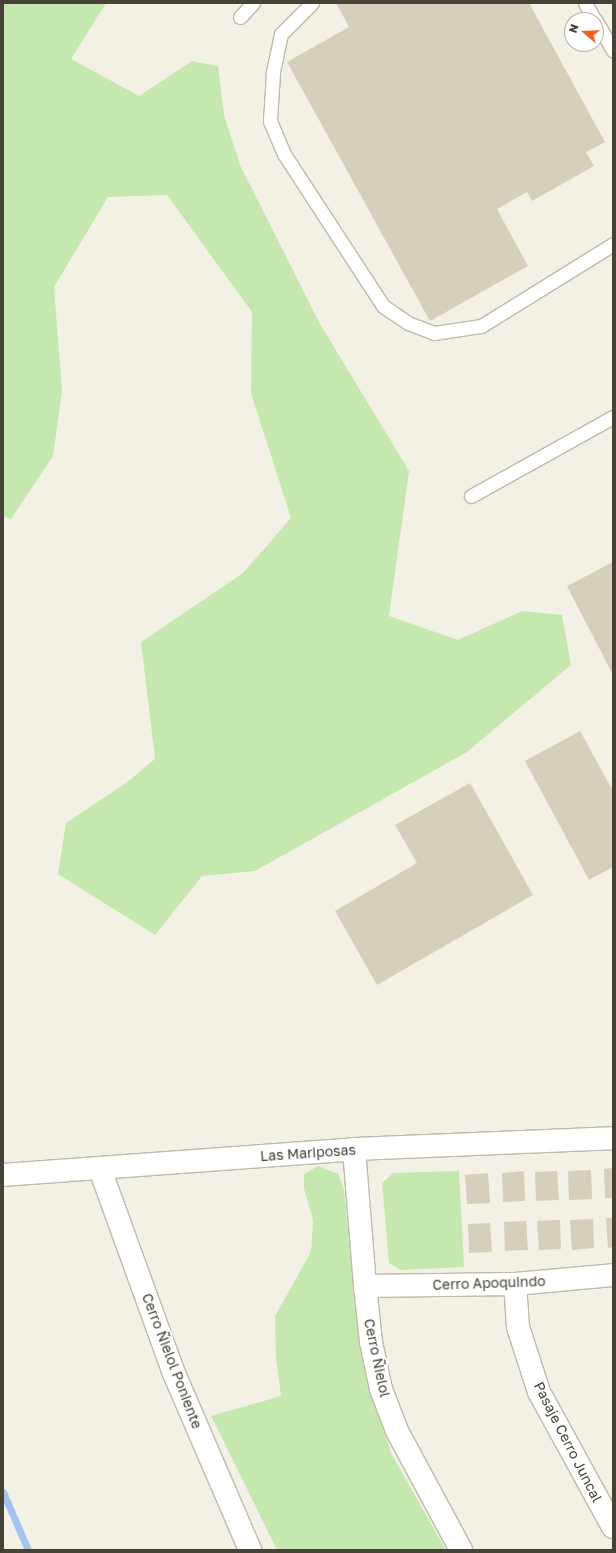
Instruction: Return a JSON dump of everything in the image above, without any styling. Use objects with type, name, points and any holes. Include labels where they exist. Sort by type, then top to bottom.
[{"type":"street","name":"Las Mariposas","points":[[3,1175],[354,1149],[613,1138]]},
{"type":"street","name":"Cerro Ñielol","points":[[354,1149],[371,1342],[381,1389],[397,1431],[460,1550]]},
{"type":"street","name":"Cerro Ñielol Poniente","points":[[100,1169],[173,1371],[250,1550]]},
{"type":"street","name":"Cerro Apoquindo","points":[[365,1286],[515,1284],[613,1275]]},
{"type":"street","name":"Pasaje Cerro Juncal","points":[[515,1284],[518,1327],[540,1392],[613,1527]]},
{"type":"lane","points":[[240,17],[253,3]]},
{"type":"lane","points":[[312,3],[281,34],[273,73],[270,121],[288,160],[383,306],[408,323],[434,333],[481,326],[613,244]]},
{"type":"lane","points":[[585,3],[590,12]]},
{"type":"lane","points":[[604,35],[613,51]]},
{"type":"lane","points":[[471,496],[613,417]]},
{"type":"green space","points":[[3,3],[106,3],[71,59],[139,96],[192,61],[218,66],[224,115],[240,165],[320,324],[409,471],[389,616],[458,640],[522,611],[562,615],[571,665],[467,752],[255,871],[202,876],[155,935],[58,874],[66,823],[126,783],[155,759],[141,642],[243,573],[291,518],[251,393],[252,312],[167,195],[108,197],[54,287],[62,391],[53,456],[11,519],[3,516]]},
{"type":"green space","points":[[318,1166],[338,1174],[344,1189],[359,1339],[376,1407],[391,1453],[446,1550],[277,1550],[211,1416],[281,1396],[276,1358],[275,1316],[311,1252],[313,1220],[304,1188],[304,1174]]},
{"type":"green space","points":[[459,1171],[464,1267],[401,1270],[389,1263],[382,1183],[393,1173]]},
{"type":"building","points":[[336,3],[529,3],[605,142],[586,152],[594,166],[532,201],[527,192],[497,209],[528,266],[430,321],[287,62],[349,27]]},
{"type":"building","points":[[613,562],[613,675],[567,586]]},
{"type":"building","points":[[580,731],[613,791],[613,867],[589,880],[525,761]]},
{"type":"building","points":[[470,783],[533,895],[377,985],[335,911],[417,863],[395,825]]},
{"type":"building","points":[[613,1168],[613,1198],[605,1198],[604,1169]]},
{"type":"building","points":[[591,1170],[592,1199],[569,1200],[568,1171]]},
{"type":"building","points":[[524,1171],[525,1201],[503,1202],[502,1173]]},
{"type":"building","points":[[557,1171],[559,1200],[536,1201],[535,1172]]},
{"type":"building","points":[[488,1173],[490,1203],[467,1204],[465,1175]]},
{"type":"building","points":[[606,1218],[613,1218],[613,1247],[608,1248]]},
{"type":"building","points":[[593,1219],[594,1248],[572,1250],[570,1220]]},
{"type":"building","points":[[560,1220],[561,1249],[539,1250],[537,1221]]},
{"type":"building","points":[[526,1221],[528,1250],[505,1251],[504,1222]]},
{"type":"building","points":[[490,1223],[492,1252],[469,1253],[468,1224]]},
{"type":"waterway","points":[[3,1492],[28,1550]]}]
